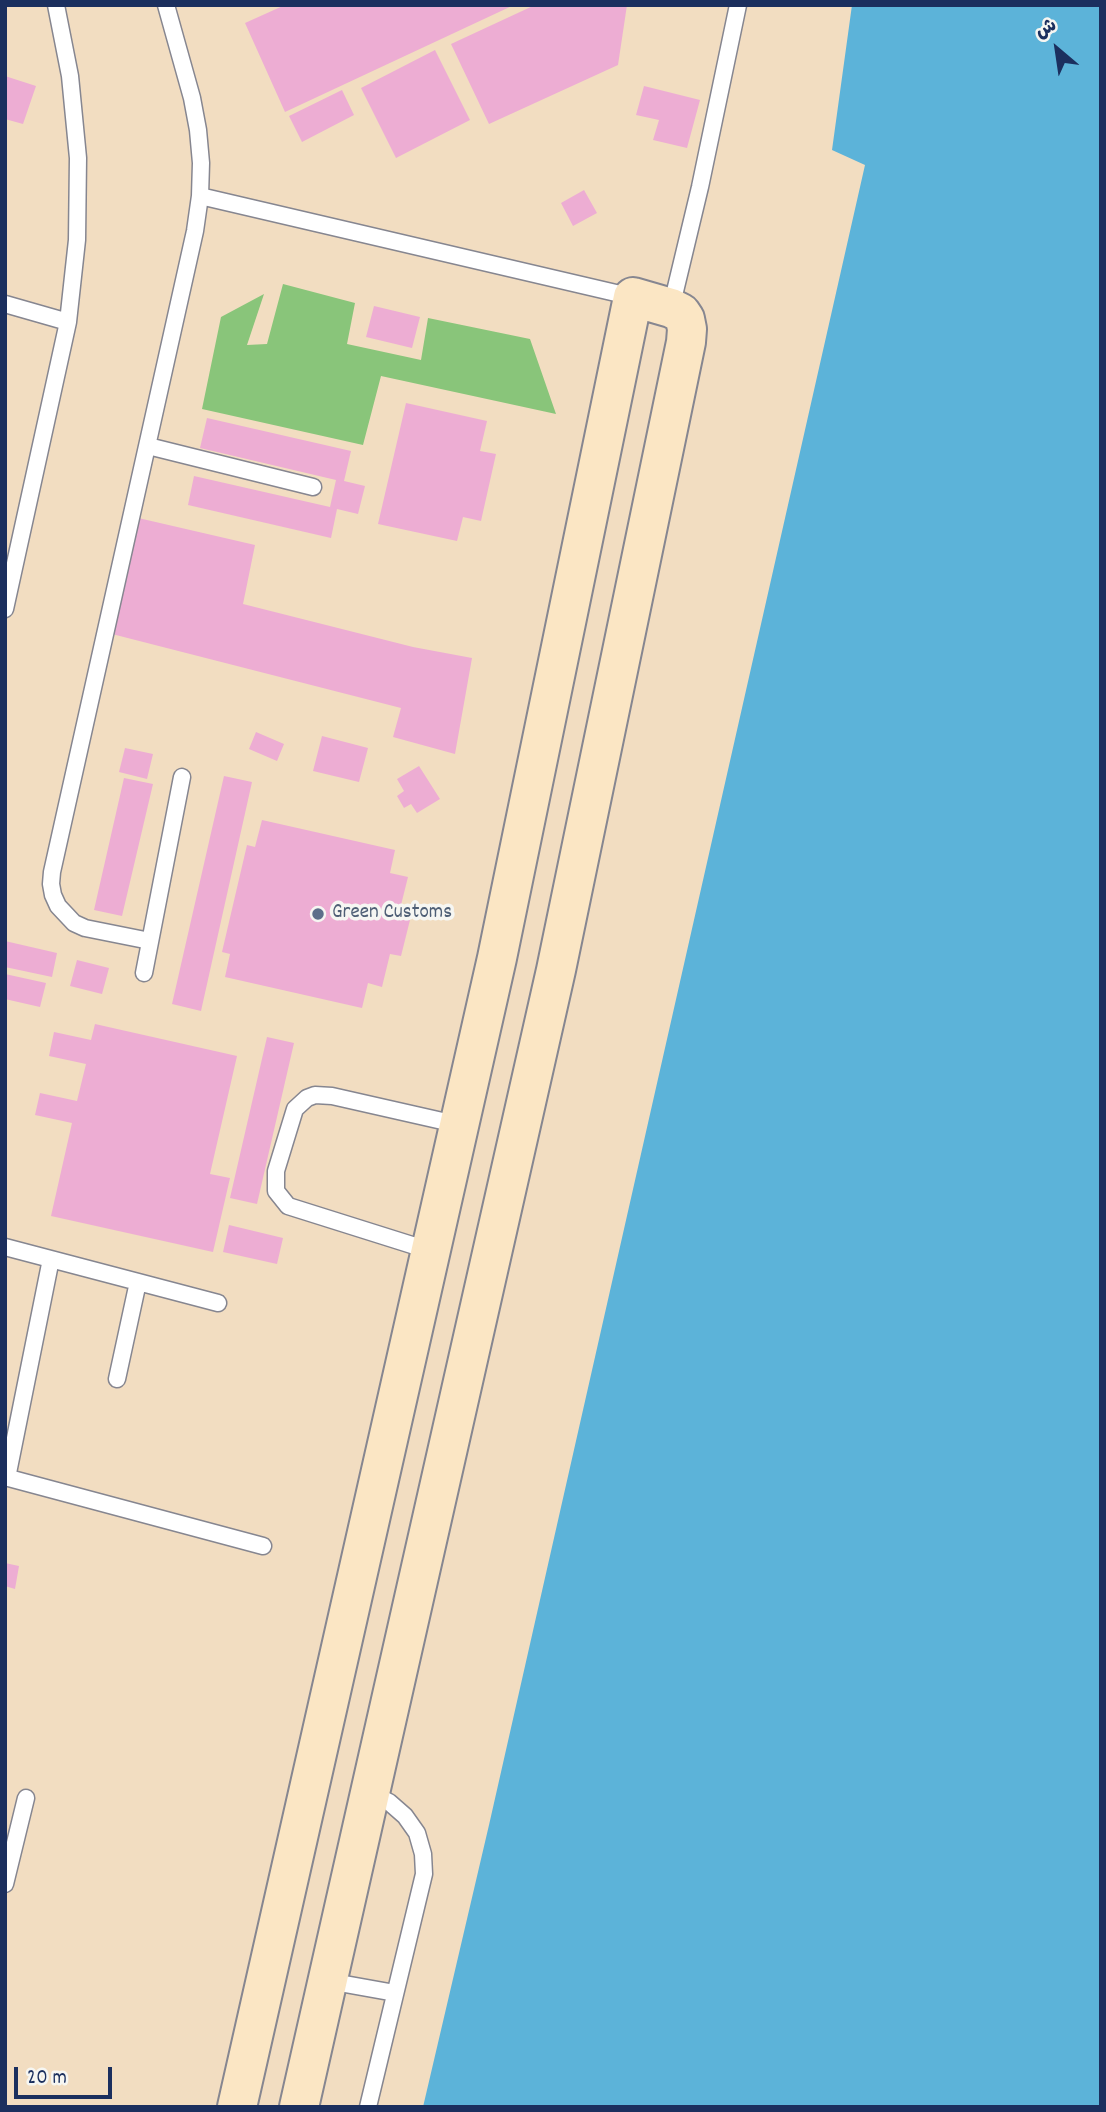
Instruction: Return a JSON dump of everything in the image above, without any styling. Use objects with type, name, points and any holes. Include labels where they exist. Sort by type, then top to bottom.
[{"type":"street","points":[[237,2107],[498,958],[633,297],[681,313],[687,329],[686,342],[559,957],[299,2107]]},
{"type":"lane","points":[[5,609],[68,322],[77,240],[78,158],[70,76],[56,5]]},
{"type":"lane","points":[[150,941],[85,928],[74,923],[58,906],[51,884],[195,231],[200,196],[201,163],[196,120],[166,5]]},
{"type":"lane","points":[[671,308],[700,187],[738,5]]},
{"type":"lane","points":[[200,196],[633,297]]},
{"type":"lane","points":[[5,304],[68,322]]},
{"type":"lane","points":[[148,446],[313,487]]},
{"type":"lane","points":[[144,973],[182,777]]},
{"type":"lane","points":[[432,1251],[288,1206],[276,1191],[276,1171],[295,1109],[307,1098],[316,1095],[332,1096],[460,1125]]},
{"type":"lane","points":[[5,1247],[218,1303]]},
{"type":"lane","points":[[51,1259],[6,1478],[263,1546]]},
{"type":"lane","points":[[117,1379],[138,1282]]},
{"type":"lane","points":[[368,2107],[424,1874],[423,1854],[417,1833],[405,1816],[389,1802],[370,1793]]},
{"type":"lane","points":[[5,1884],[26,1798]]},
{"type":"lane","points":[[328,1981],[395,1993]]},
{"type":"green space","points":[[283,284],[355,303],[347,344],[421,360],[428,318],[530,339],[556,414],[381,376],[363,445],[202,409],[221,317],[264,294],[247,345],[267,344]]},
{"type":"water","points":[[852,5],[1101,5],[1101,2107],[423,2107],[865,165],[832,150]]},
{"type":"building","points":[[285,5],[514,5],[285,112],[245,23]]},
{"type":"building","points":[[535,5],[627,5],[618,65],[489,124],[451,44]]},
{"type":"building","points":[[435,50],[470,120],[396,158],[361,88]]},
{"type":"building","points":[[5,76],[36,86],[23,124],[5,119]]},
{"type":"building","points":[[644,86],[700,100],[687,148],[653,140],[659,120],[636,115]]},
{"type":"building","points":[[342,90],[354,115],[302,142],[289,116]]},
{"type":"building","points":[[584,190],[597,213],[573,226],[561,203]]},
{"type":"building","points":[[374,306],[420,317],[412,348],[366,337]]},
{"type":"building","points":[[406,403],[487,421],[480,451],[496,454],[481,521],[463,517],[457,541],[378,524]]},
{"type":"building","points":[[207,418],[351,451],[344,481],[365,486],[358,514],[337,509],[331,538],[188,505],[194,476],[330,507],[336,480],[200,448]]},
{"type":"building","points":[[134,517],[255,545],[243,604],[413,647],[472,658],[455,754],[393,737],[401,708],[112,634]]},
{"type":"building","points":[[256,732],[284,744],[277,761],[249,749]]},
{"type":"building","points":[[322,736],[368,748],[359,782],[313,771]]},
{"type":"building","points":[[125,748],[153,754],[147,779],[119,772]]},
{"type":"building","points":[[419,766],[440,799],[417,813],[411,804],[404,808],[397,796],[404,791],[397,779]]},
{"type":"building","points":[[224,776],[252,782],[201,1011],[172,1004]]},
{"type":"building","points":[[124,778],[153,784],[122,916],[94,910]]},
{"type":"building","name":"Green Customs","points":[[262,820],[395,850],[390,873],[408,877],[399,913],[411,916],[401,956],[390,954],[382,987],[368,983],[362,1008],[225,977],[230,954],[222,952],[247,845],[255,847]]},
{"type":"building","points":[[5,941],[57,953],[52,977],[5,967]]},
{"type":"building","points":[[77,960],[109,968],[102,994],[70,986]]},
{"type":"building","points":[[5,974],[46,983],[40,1007],[5,999]]},
{"type":"building","points":[[95,1024],[237,1056],[210,1174],[230,1178],[213,1252],[51,1216],[72,1123],[35,1115],[40,1093],[77,1101],[86,1064],[49,1056],[54,1032],[91,1040]]},
{"type":"building","points":[[267,1037],[294,1043],[257,1204],[230,1198]]},
{"type":"building","points":[[229,1225],[283,1238],[277,1264],[223,1252]]},
{"type":"building","points":[[5,1563],[19,1566],[15,1589],[5,1586]]},
{"type":"place","name":"Green Customs","points":[[318,914]]}]
